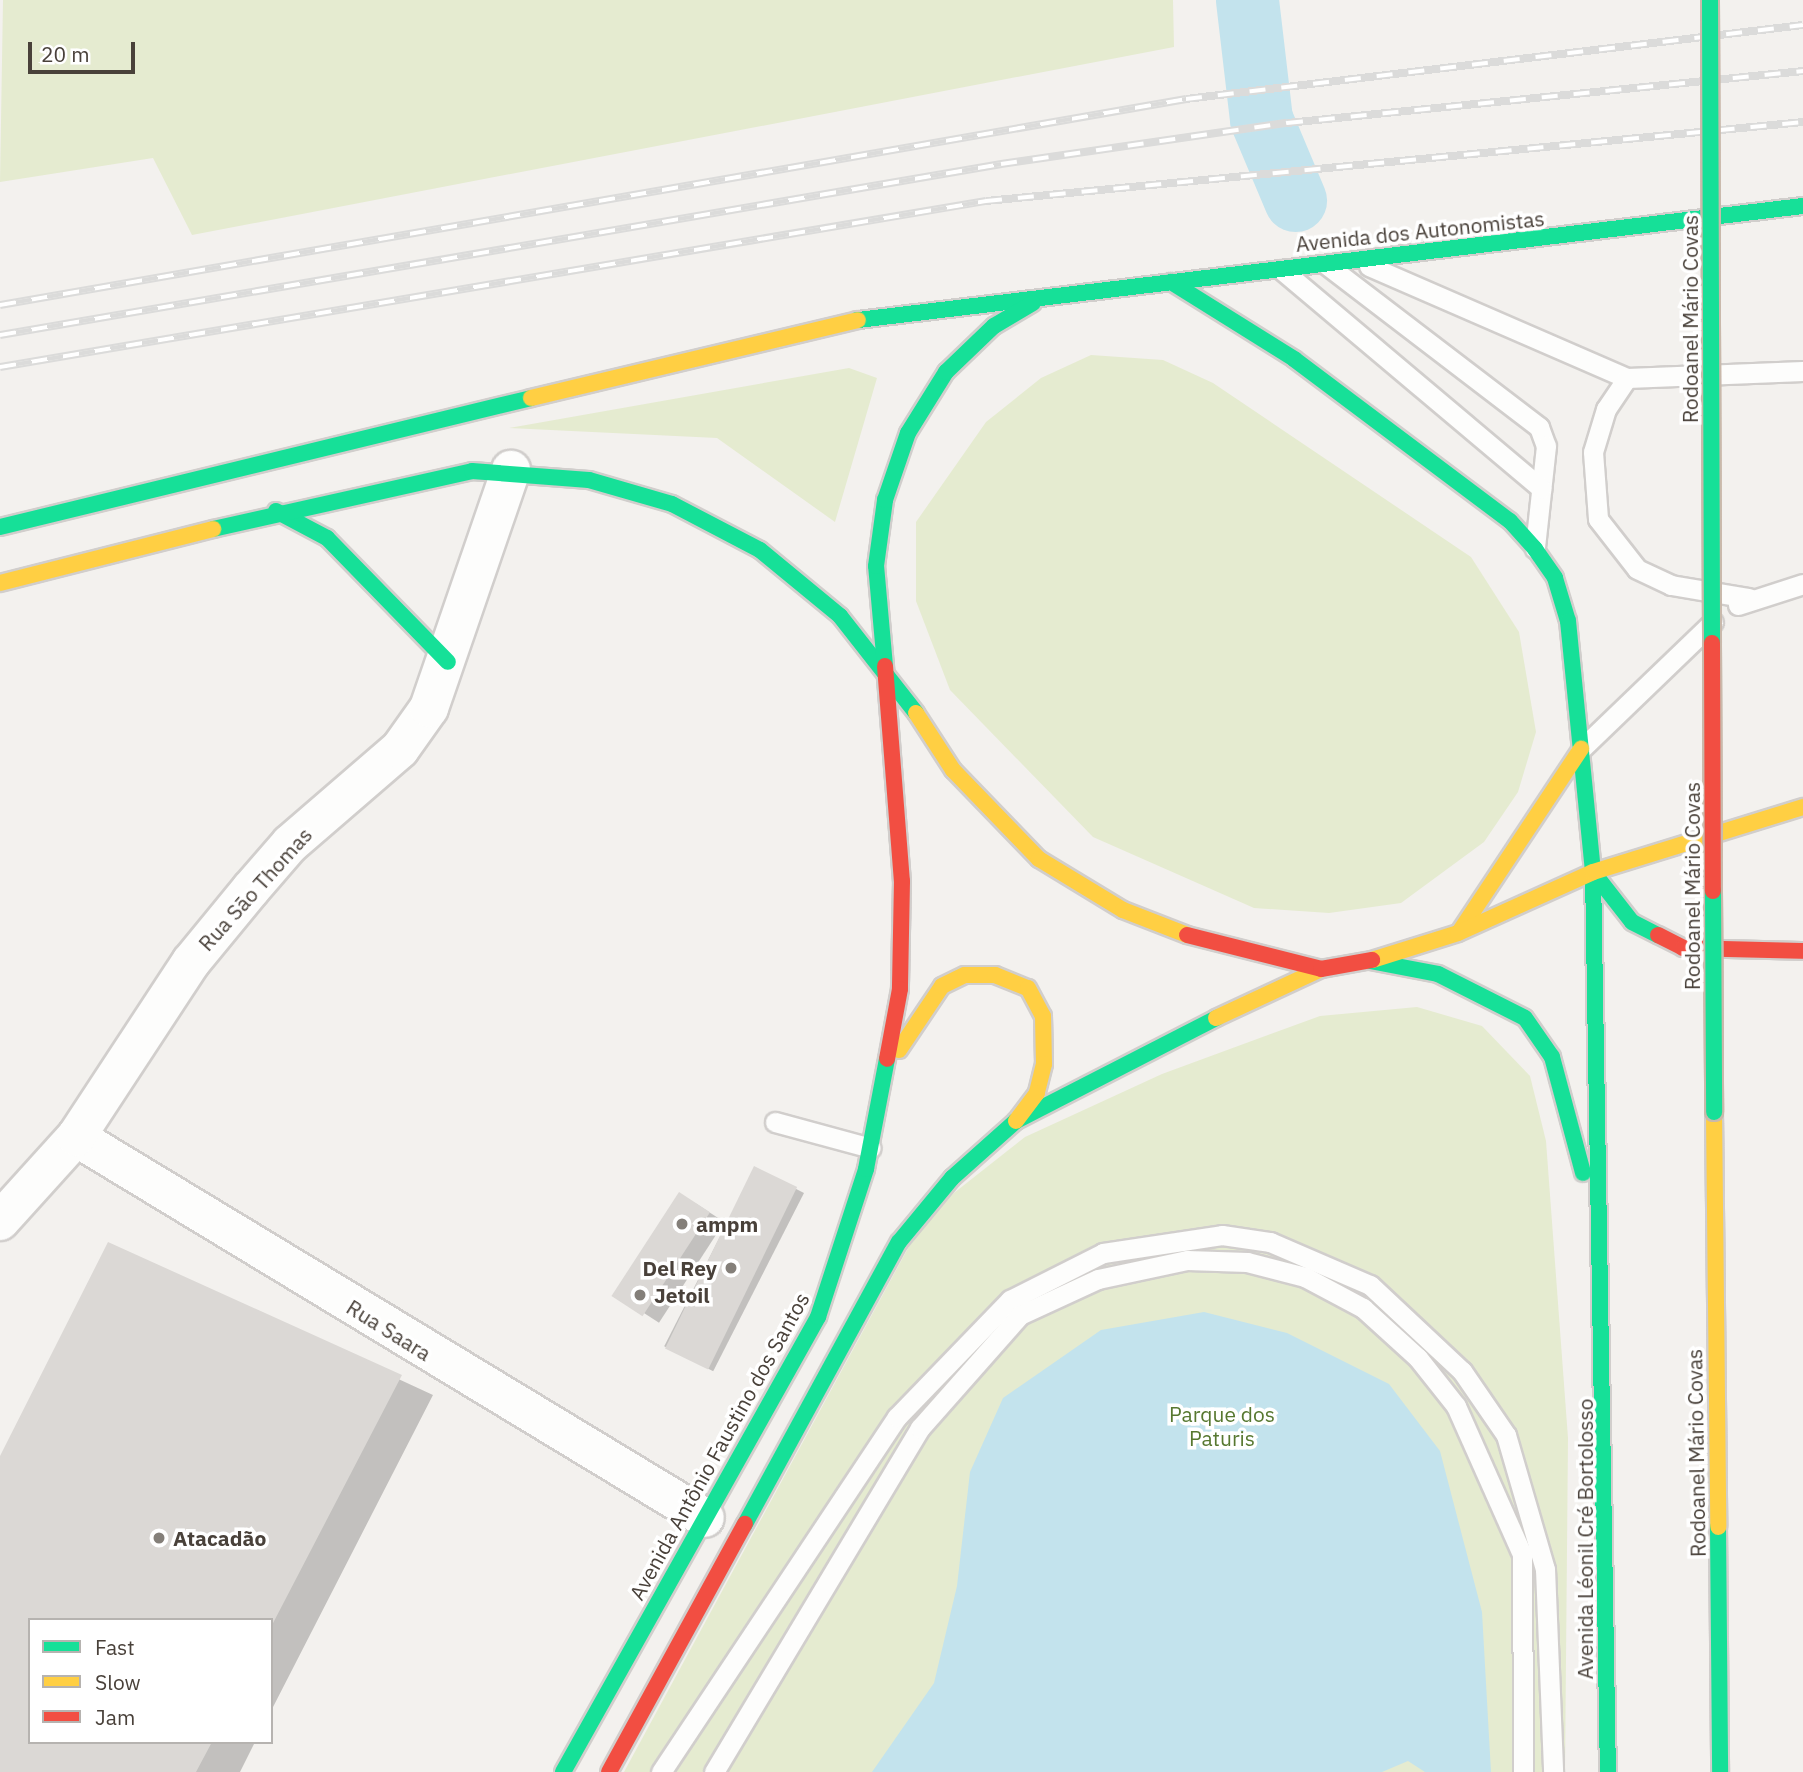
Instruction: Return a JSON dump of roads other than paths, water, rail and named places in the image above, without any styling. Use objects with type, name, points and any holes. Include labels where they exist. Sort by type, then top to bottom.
[{"type":"main road","name":"Rodoanel Mário Covas","points":[[1710,0],[1714,1112],[1720,1772]]},
{"type":"main road","name":"Avenida dos Autonomistas","points":[[0,527],[752,340],[924,310],[1041,299],[1323,261],[1360,262],[1803,206]]},
{"type":"main road","name":"Avenida Léonil Cré Bortolosso","points":[[1171,282],[1305,366],[1510,522],[1535,549],[1555,578],[1568,621],[1593,872],[1605,1306],[1608,1772]]},
{"type":"main road","name":"Avenida Antônio Faustino dos Santos","points":[[563,1772],[818,1317],[871,1149],[888,1068],[900,989],[902,881],[876,566],[885,500],[908,433],[946,372],[994,326],[1041,299]]},
{"type":"main road","points":[[0,583],[276,511],[472,471],[511,470],[589,480],[672,504],[714,524],[796,576],[885,666],[953,770],[1039,859],[1123,910],[1195,939],[1321,969]]},
{"type":"main road","points":[[276,511],[335,546],[448,662]]},
{"type":"main road","points":[[1458,933],[1581,750]]},
{"type":"main road","points":[[1016,1121],[1129,1058],[1321,969],[1370,961],[1458,933],[1593,872],[1803,807]]},
{"type":"main road","points":[[1593,872],[1651,936],[1683,948],[1803,951]]},
{"type":"main road","name":"Avenida Léonil Cré Bortolosso","points":[[1370,961],[1438,974],[1489,995],[1525,1018],[1539,1037],[1575,1126],[1605,1306]]},
{"type":"main road","points":[[609,1772],[899,1242],[952,1178],[1016,1121],[1037,1093],[1043,1016],[1027,988],[1006,979],[965,975],[942,986],[888,1068]]},
{"type":"street","name":"Rua São Thomas","points":[[0,1221],[76,1137],[191,962],[290,844],[400,750],[429,708],[448,662],[511,470]]},
{"type":"street","name":"Rua Saara","points":[[76,1137],[705,1518]]},
{"type":"lane","points":[[1323,261],[1539,427],[1546,446],[1535,549]]},
{"type":"lane","points":[[1360,262],[1627,378],[1803,371]]},
{"type":"lane","points":[[1279,267],[1541,488]]},
{"type":"lane","points":[[1627,378],[1606,410],[1593,452],[1598,519],[1637,569],[1671,585],[1749,598]]},
{"type":"lane","points":[[1581,750],[1692,637],[1749,598],[1803,584]]},
{"type":"lane","points":[[775,1122],[871,1149]]},
{"type":"lane","points":[[661,1772],[897,1416],[1010,1300],[1103,1253],[1222,1235],[1270,1242],[1370,1285],[1462,1371],[1506,1436],[1545,1569],[1553,1772]]},
{"type":"lane","points":[[714,1772],[920,1427],[1020,1315],[1098,1279],[1187,1260],[1247,1262],[1305,1277],[1363,1308],[1418,1358],[1456,1406],[1522,1554],[1523,1772]]},
{"type":"water","points":[[1204,1312],[1287,1333],[1389,1384],[1440,1451],[1482,1612],[1491,1772],[1425,1772],[1408,1761],[1382,1772],[872,1772],[934,1683],[957,1586],[970,1472],[1003,1398],[1101,1330]]},
{"type":"waterway","points":[[1247,0],[1261,119],[1295,200]]},
{"type":"railway","points":[[0,305],[1186,99],[1803,25]]},
{"type":"railway","points":[[0,335],[1001,164],[1287,123],[1803,71]]},
{"type":"railway","points":[[0,367],[986,201],[1803,122]]},
{"type":"place","name":"ampm","points":[[682,1224]]},
{"type":"place","name":"Del Rey","points":[[731,1268]]},
{"type":"place","name":"Jetoil","points":[[640,1295]]},
{"type":"place","name":"Atacadão","points":[[159,1538]]},
{"type":"park label","name":"Parque dos Paturis","points":[[1222,1426]]}]
